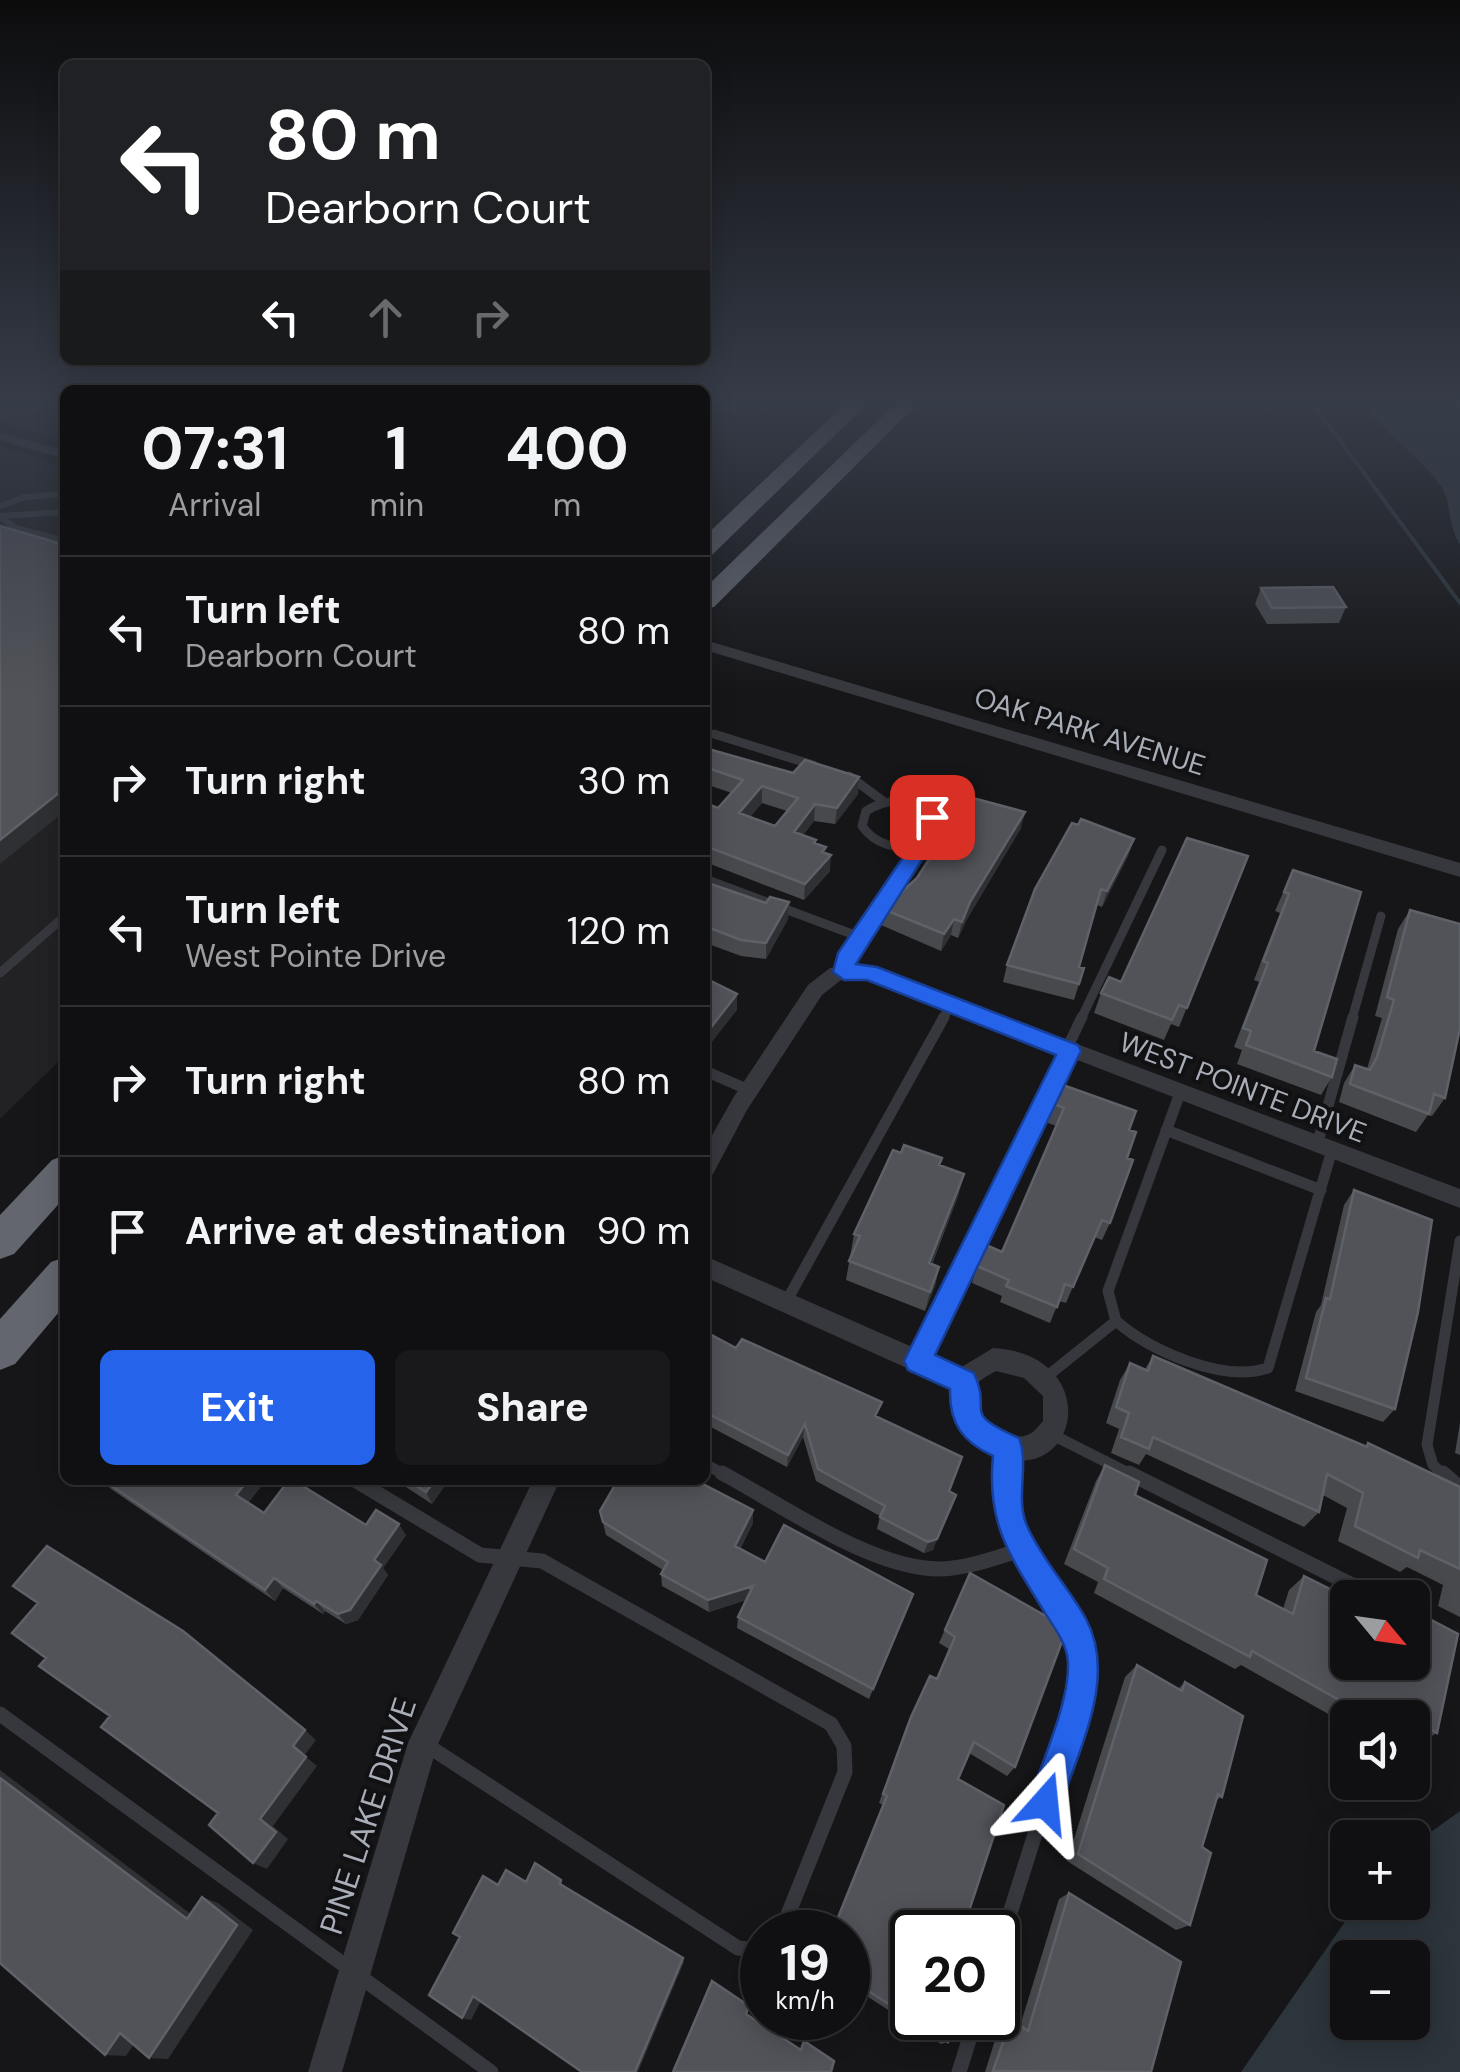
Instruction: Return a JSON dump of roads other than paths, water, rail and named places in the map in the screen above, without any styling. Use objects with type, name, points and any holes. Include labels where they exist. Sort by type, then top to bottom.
[{"type":"highway","points":[[710,529],[739,501]]},
{"type":"highway","points":[[710,544],[756,501]]},
{"type":"highway","points":[[710,597],[808,501]]},
{"type":"highway","points":[[0,1242],[60,1176]]},
{"type":"highway","points":[[0,1350],[60,1281]]},
{"type":"street","name":"OAK PARK AVENUE","points":[[713,648],[1460,870]]},
{"type":"street","name":"WEST POINTE DRIVE","points":[[841,972],[869,972],[1460,1199]]},
{"type":"street","points":[[710,1159],[749,1090],[815,990],[841,972]]},
{"type":"street","points":[[710,1268],[964,1382]]},
{"type":"street","points":[[1007,1358],[1034,1368],[1044,1378],[1057,1402],[1049,1433],[1036,1445],[1008,1448],[980,1435],[970,1424],[964,1410],[964,1382],[982,1364],[1007,1358]]},
{"type":"street","name":"PINE LAKE DRIVE","points":[[324,2072],[424,1743],[544,1485]]},
{"type":"lane","points":[[0,517],[60,512]]},
{"type":"lane","points":[[0,517],[16,528],[60,540]]},
{"type":"lane","points":[[714,734],[820,767]]},
{"type":"lane","points":[[838,773],[867,785],[883,802],[917,805],[934,825]]},
{"type":"lane","points":[[883,802],[862,818],[866,834],[883,845],[919,848]]},
{"type":"lane","points":[[841,972],[845,958],[950,802]]},
{"type":"lane","points":[[918,1361],[1070,1051],[1162,850]]},
{"type":"lane","points":[[710,881],[860,937]]},
{"type":"lane","points":[[1180,1093],[1108,1290],[1116,1321],[1140,1337],[1230,1372],[1248,1374],[1268,1368],[1321,1190],[1325,1148],[1382,916]]},
{"type":"lane","points":[[0,973],[60,920]]},
{"type":"lane","points":[[786,1302],[950,1006]]},
{"type":"lane","points":[[710,1073],[749,1090]]},
{"type":"lane","points":[[1166,1130],[1321,1190]]},
{"type":"lane","points":[[1460,1241],[1426,1445],[1433,1465],[1460,1488]]},
{"type":"lane","points":[[1044,1378],[1116,1321]]},
{"type":"lane","points":[[1049,1433],[1342,1580]]},
{"type":"lane","points":[[1008,1448],[1004,1491],[1013,1533],[1075,1631],[1084,1660],[1080,1692],[1011,1910]]},
{"type":"lane","points":[[710,1467],[884,1554],[925,1568],[956,1568],[1024,1550]]},
{"type":"lane","points":[[363,1485],[480,1554],[542,1562],[831,1724],[839,1734],[845,1772],[789,1910]]},
{"type":"lane","points":[[0,1714],[492,2072]]},
{"type":"lane","points":[[424,1743],[740,1948]]},
{"type":"lane","points":[[959,2072],[969,2040]]},
{"type":"waterway","points":[[1384,501],[1460,603]]}]
